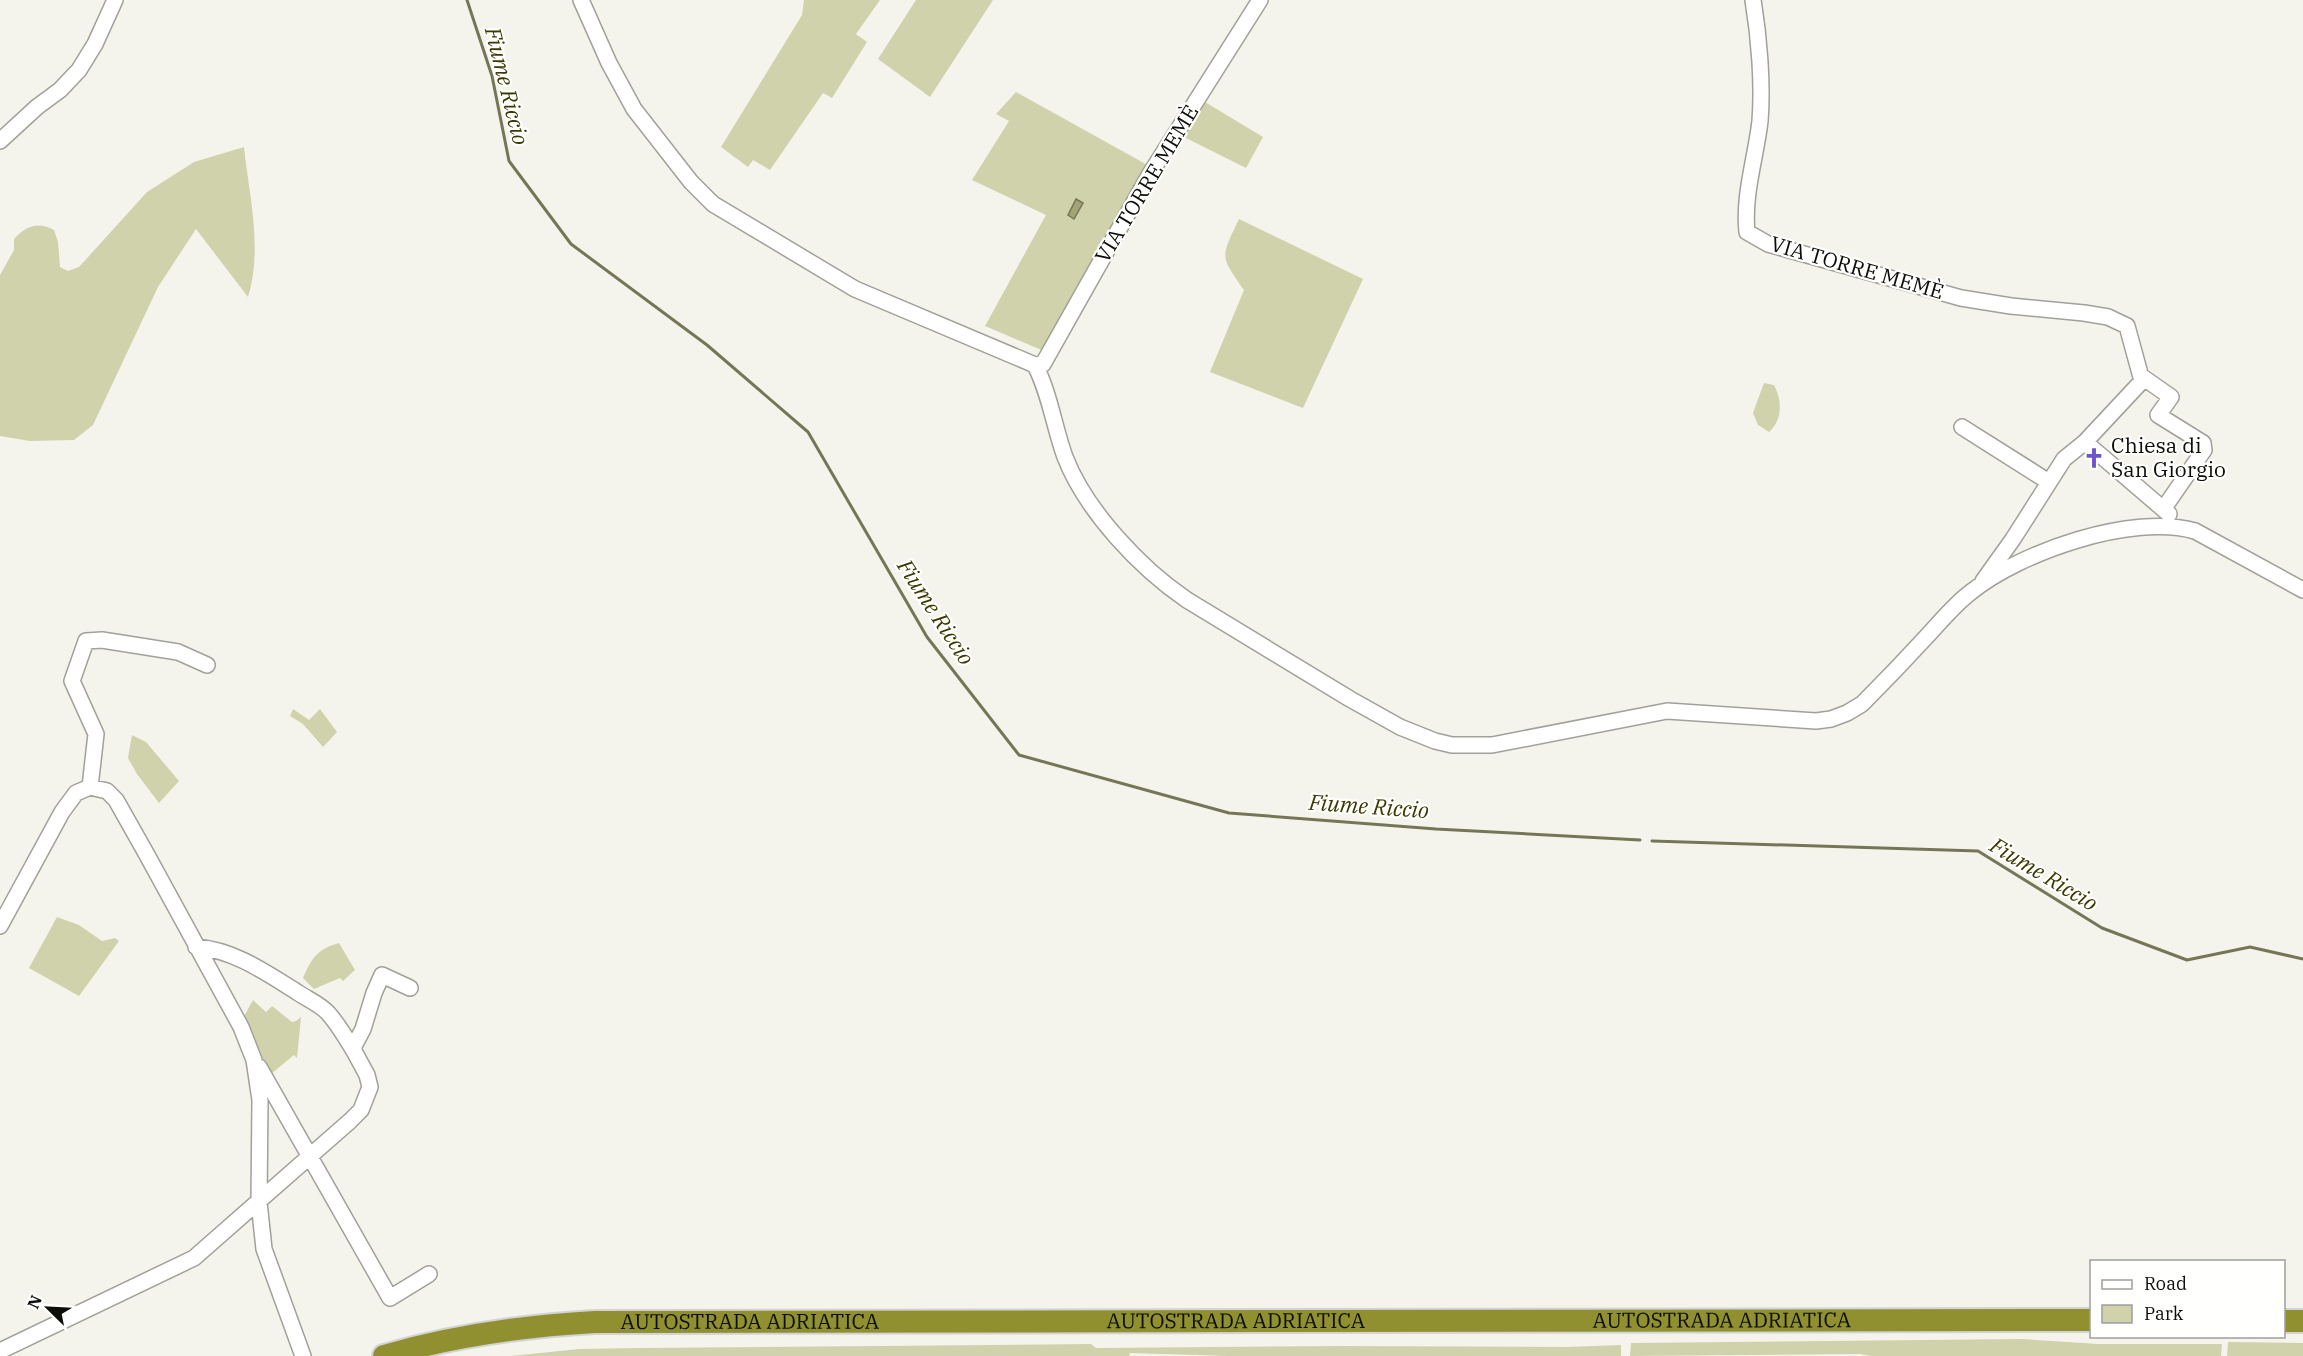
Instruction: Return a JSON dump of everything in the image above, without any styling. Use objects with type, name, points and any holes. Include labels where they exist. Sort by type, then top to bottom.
[{"type":"highway","name":"AUTOSTRADA ADRIATICA","points":[[1091,1328],[2090,1320]]},
{"type":"highway","points":[[2285,1321],[2303,1321]]},
{"type":"highway","name":"AUTOSTRADA ADRIATICA","points":[[384,1356],[442,1341],[536,1326],[596,1322],[702,1328],[2090,1334]]},
{"type":"highway","name":"AUTOSTRADA ADRIATICA","points":[[439,1356],[503,1345],[568,1338],[702,1328]]},
{"type":"highway","points":[[2285,1334],[2303,1335]]},
{"type":"street","points":[[0,141],[37,107],[60,90],[79,70],[95,44],[115,0]]},
{"type":"street","points":[[581,0],[609,63],[634,110],[691,182],[714,204],[855,289],[1035,365],[1066,458],[1084,494],[1120,539],[1159,579],[1188,600],[1350,699],[1400,727],[1435,741],[1452,745],[1492,745],[1667,711],[1759,716],[1799,721],[1831,719],[1862,704],[1958,603],[1981,584],[2032,556],[2072,542],[2121,530],[2179,526],[2209,538],[2303,590]]},
{"type":"street","name":"VIA TORRE MEMÈ","points":[[1035,365],[1042,364],[1150,174],[1260,0]]},
{"type":"street","name":"VIA TORRE MEMÈ","points":[[1753,0],[1759,65],[1760,119],[1745,214],[1747,232],[1768,244],[1961,298],[2108,317],[2127,326],[2141,376]]},
{"type":"street","points":[[1981,584],[2064,459],[2085,442],[2142,381],[2141,376]]},
{"type":"street","points":[[2141,376],[2171,397],[2158,415],[2203,442],[2204,450],[2164,508]]},
{"type":"street","points":[[1962,427],[2049,482]]},
{"type":"street","points":[[2085,442],[2164,508],[2179,526]]},
{"type":"street","points":[[90,787],[96,734],[72,681],[86,640],[102,640],[178,652],[207,665]]},
{"type":"street","points":[[0,926],[62,812],[76,793],[90,787],[107,791],[116,800],[241,1027],[254,1060],[271,1085],[390,1298],[429,1274]]},
{"type":"street","points":[[0,1351],[194,1258],[310,1158],[361,1110],[368,1096],[370,1087],[367,1075],[354,1051],[326,1011],[239,957],[213,948],[196,946]]},
{"type":"street","points":[[354,1051],[355,1042],[363,1029],[382,975],[410,988]]},
{"type":"street","points":[[254,1060],[260,1101],[259,1202],[264,1249],[302,1353]]},
{"type":"green space","points":[[804,0],[880,0],[856,34],[867,42],[832,98],[823,93],[770,170],[753,160],[748,167],[721,147],[802,15]]},
{"type":"green space","points":[[916,0],[993,0],[930,97],[878,59]]},
{"type":"green space","points":[[1016,92],[1151,167],[1044,351],[985,326],[1046,215],[972,180],[1009,121],[996,114]]},
{"type":"green space","points":[[1200,99],[1263,137],[1246,168],[1178,134]]},
{"type":"green space","points":[[244,147],[255,241],[248,297],[196,229],[158,287],[93,425],[74,440],[30,441],[0,436],[0,275],[14,250],[14,239],[32,226],[48,227],[54,230],[58,242],[60,267],[68,271],[79,267],[147,192],[194,162]]},
{"type":"green space","points":[[1239,219],[1363,279],[1303,408],[1210,372],[1244,290],[1230,270],[1225,256],[1228,242]]},
{"type":"green space","points":[[1764,383],[1774,385],[1780,403],[1777,422],[1769,432],[1758,425],[1753,413]]},
{"type":"green space","points":[[293,709],[309,720],[320,709],[337,732],[323,747],[303,724],[290,716]]},
{"type":"green space","points":[[132,735],[146,742],[179,781],[159,803],[128,758]]},
{"type":"green space","points":[[57,917],[79,925],[102,941],[115,938],[119,941],[79,996],[29,968]]},
{"type":"green space","points":[[339,943],[355,970],[343,981],[340,978],[314,989],[303,978],[309,965],[321,951]]},
{"type":"green space","points":[[253,1000],[266,1012],[272,1006],[292,1022],[301,1017],[297,1058],[294,1055],[271,1074],[242,1020]]},
{"type":"green space","points":[[2021,1339],[2098,1344],[2222,1344],[2221,1356],[1871,1356],[1860,1354],[1630,1356],[1631,1343]]},
{"type":"green space","points":[[2228,1342],[2303,1343],[2303,1356],[2227,1356]]},
{"type":"green space","points":[[1091,1344],[1096,1348],[1621,1345],[1621,1356],[1227,1356],[1130,1353],[1129,1356],[511,1356],[579,1349]]},
{"type":"shaded area","points":[[1076,199],[1083,203],[1074,219],[1068,215]]},
{"type":"waterway","name":"Fiume Riccio","points":[[467,0],[492,76],[509,161],[571,244],[707,345],[808,432],[927,637],[1019,755],[1229,813],[1436,829],[1640,840]]},
{"type":"waterway","name":"Fiume Riccio","points":[[1652,841],[1978,851],[2102,928],[2187,960],[2250,947],[2303,959]]},
{"type":"place","name":"Chiesa di San Giorgio","points":[[2094,458]]}]
